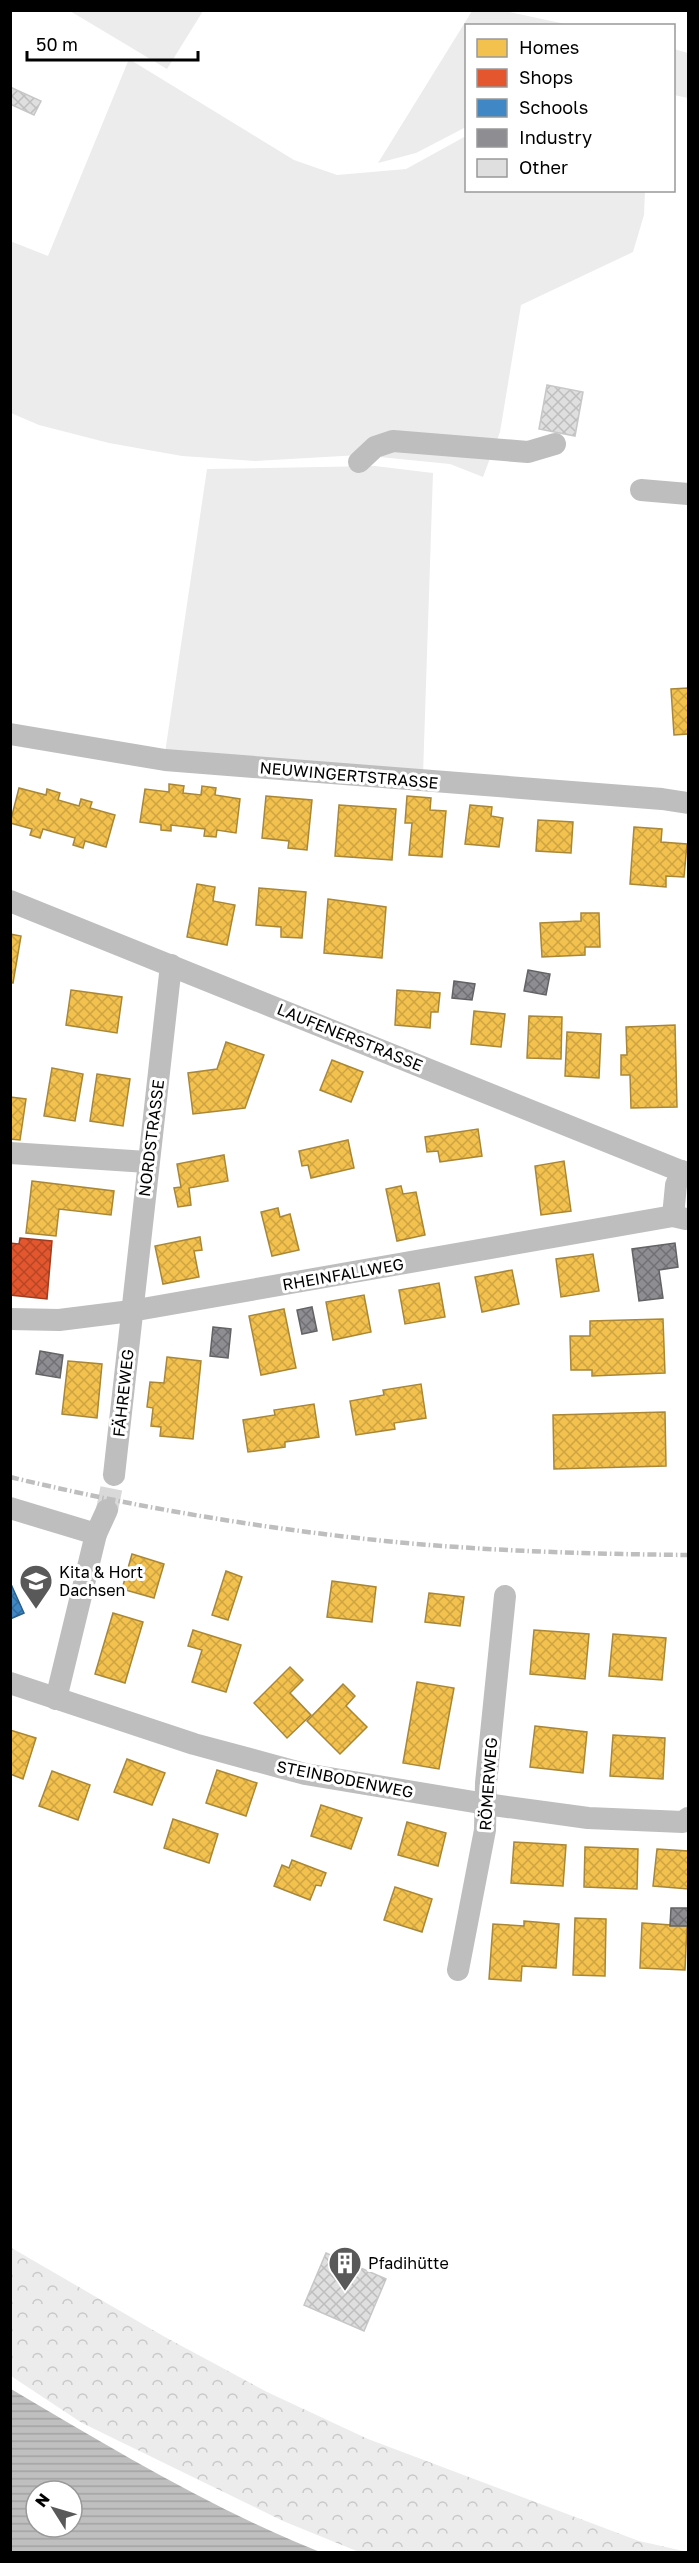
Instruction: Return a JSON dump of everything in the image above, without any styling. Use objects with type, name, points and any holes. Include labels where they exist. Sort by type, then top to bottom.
[{"type":"street","points":[[359,462],[375,447],[393,441],[528,452],[555,444]]},
{"type":"street","points":[[642,490],[688,494]]},
{"type":"street","name":"NEUWINGERTSTRASSE","points":[[10,734],[165,760],[662,799],[688,803]]},
{"type":"street","name":"LAUFENERSTRASSE","points":[[10,901],[685,1173]]},
{"type":"street","name":"NORDSTRASSE","points":[[131,1311],[171,964]]},
{"type":"street","points":[[10,1153],[147,1162]]},
{"type":"street","name":"RHEINFALLWEG","points":[[10,1319],[59,1320],[131,1311],[681,1217],[676,1185],[685,1173]]},
{"type":"street","name":"FÄHREWEG","points":[[114,1475],[131,1311]]},
{"type":"street","points":[[10,1508],[96,1534]]},
{"type":"street","points":[[56,1699],[96,1534],[107,1510]]},
{"type":"street","name":"RÖMERWEG","points":[[458,1970],[485,1830],[505,1596]]},
{"type":"street","name":"STEINBODENWEG","points":[[10,1683],[194,1744],[305,1774],[486,1804],[588,1818],[683,1822],[688,1818]]},
{"type":"green space","points":[[70,11],[203,11],[167,69]]},
{"type":"green space","points":[[472,11],[505,11],[565,24],[465,24],[465,128],[416,153],[378,163]]},
{"type":"green space","points":[[675,49],[688,53],[688,98],[675,95]]},
{"type":"green space","points":[[129,59],[294,160],[337,175],[406,169],[465,137],[465,192],[645,192],[644,215],[633,252],[521,305],[500,432],[483,477],[450,464],[360,455],[255,461],[182,456],[109,443],[39,425],[11,413],[10,241],[48,256]]},
{"type":"green space","points":[[375,466],[433,473],[423,775],[165,753],[207,469]]},
{"type":"green space","points":[[10,2247],[165,2337],[267,2392],[368,2439],[639,2541],[688,2552],[359,2552],[283,2521],[82,2423],[11,2376]]},
{"type":"shaded area","points":[[11,2389],[201,2497],[320,2552],[11,2552]]},
{"type":"building: Homes","points":[[688,688],[688,734],[674,735],[671,689]]},
{"type":"building: Homes","points":[[169,784],[184,786],[183,793],[201,795],[202,786],[216,788],[215,795],[240,799],[236,833],[217,830],[216,837],[204,836],[205,829],[171,825],[171,831],[161,830],[161,825],[140,822],[145,789],[169,792]]},
{"type":"building: Homes","points":[[19,788],[46,795],[47,789],[60,793],[58,800],[79,806],[81,799],[92,802],[90,808],[115,815],[106,847],[85,841],[83,848],[73,845],[75,838],[43,829],[40,838],[30,835],[32,829],[10,823]]},
{"type":"building: Homes","points":[[266,796],[312,800],[307,850],[288,848],[289,841],[262,838]]},
{"type":"building: Homes","points":[[407,796],[431,798],[430,810],[446,811],[442,857],[409,855],[412,823],[405,823]]},
{"type":"building: Homes","points":[[339,805],[396,809],[392,860],[335,856]]},
{"type":"building: Homes","points":[[470,805],[492,807],[491,816],[503,818],[499,847],[465,844]]},
{"type":"building: Homes","points":[[538,820],[573,822],[571,853],[536,851]]},
{"type":"building: Homes","points":[[634,827],[662,829],[661,842],[687,844],[684,877],[666,876],[666,887],[630,884]]},
{"type":"building: Homes","points":[[197,884],[215,887],[213,901],[235,905],[227,945],[187,937]]},
{"type":"building: Homes","points":[[259,888],[306,892],[302,938],[281,937],[281,927],[256,925]]},
{"type":"building: Homes","points":[[328,899],[386,907],[382,958],[324,953]]},
{"type":"building: Homes","points":[[581,913],[599,913],[600,947],[585,947],[585,955],[542,957],[540,923],[581,921]]},
{"type":"building: Homes","points":[[10,934],[21,936],[13,983],[10,982]]},
{"type":"building: Homes","points":[[71,990],[122,997],[117,1033],[66,1025]]},
{"type":"building: Homes","points":[[397,990],[440,993],[438,1012],[431,1012],[430,1028],[395,1025]]},
{"type":"building: Homes","points":[[474,1011],[505,1014],[501,1047],[471,1044]]},
{"type":"building: Homes","points":[[529,1016],[562,1017],[561,1059],[527,1058]]},
{"type":"building: Homes","points":[[675,1025],[677,1107],[631,1108],[630,1075],[621,1075],[621,1055],[627,1055],[626,1027]]},
{"type":"building: Homes","points":[[567,1032],[601,1034],[599,1078],[565,1076]]},
{"type":"building: Homes","points":[[226,1042],[264,1055],[245,1108],[193,1114],[188,1073],[217,1069]]},
{"type":"building: Homes","points":[[332,1060],[363,1072],[351,1102],[320,1090]]},
{"type":"building: Homes","points":[[52,1068],[83,1074],[75,1121],[44,1116]]},
{"type":"building: Homes","points":[[97,1074],[130,1079],[123,1126],[90,1121]]},
{"type":"building: Homes","points":[[10,1097],[26,1099],[20,1140],[10,1139]]},
{"type":"building: Homes","points":[[478,1129],[482,1156],[440,1162],[438,1151],[427,1152],[425,1137]]},
{"type":"building: Homes","points":[[348,1140],[354,1168],[311,1178],[308,1165],[302,1166],[299,1151]]},
{"type":"building: Homes","points":[[224,1155],[228,1181],[189,1188],[191,1205],[178,1207],[174,1188],[181,1187],[177,1164]]},
{"type":"building: Homes","points":[[564,1161],[571,1211],[541,1215],[535,1166]]},
{"type":"building: Homes","points":[[32,1181],[114,1191],[111,1215],[59,1209],[56,1236],[26,1233]]},
{"type":"building: Homes","points":[[401,1186],[403,1194],[416,1192],[425,1235],[397,1241],[386,1189]]},
{"type":"building: Homes","points":[[278,1208],[280,1217],[290,1214],[299,1250],[272,1256],[261,1212]]},
{"type":"building: Homes","points":[[200,1237],[202,1250],[194,1251],[199,1277],[163,1284],[155,1246]]},
{"type":"building: Homes","points":[[593,1254],[599,1291],[561,1297],[556,1259]]},
{"type":"building: Homes","points":[[512,1270],[519,1304],[482,1312],[475,1277]]},
{"type":"building: Homes","points":[[439,1283],[445,1317],[405,1324],[399,1290]]},
{"type":"building: Homes","points":[[364,1295],[371,1332],[333,1340],[326,1302]]},
{"type":"building: Homes","points":[[284,1309],[296,1368],[261,1375],[249,1316]]},
{"type":"building: Homes","points":[[663,1319],[665,1373],[592,1376],[592,1370],[571,1370],[570,1336],[590,1336],[590,1321]]},
{"type":"building: Homes","points":[[167,1357],[201,1361],[193,1439],[160,1436],[161,1427],[151,1426],[153,1408],[147,1407],[150,1382],[164,1383]]},
{"type":"building: Homes","points":[[68,1361],[102,1364],[97,1418],[62,1414]]},
{"type":"building: Homes","points":[[421,1384],[426,1418],[394,1423],[395,1429],[356,1435],[350,1401],[384,1395],[383,1390]]},
{"type":"building: Homes","points":[[314,1404],[319,1437],[285,1442],[285,1447],[248,1452],[243,1420],[275,1415],[274,1410]]},
{"type":"building: Homes","points":[[665,1412],[666,1466],[554,1469],[553,1415]]},
{"type":"building: Homes","points":[[132,1554],[164,1564],[154,1598],[122,1589]]},
{"type":"building: Homes","points":[[226,1571],[242,1577],[228,1620],[212,1615]]},
{"type":"building: Homes","points":[[332,1581],[376,1587],[372,1622],[327,1617]]},
{"type":"building: Homes","points":[[429,1593],[464,1597],[460,1626],[425,1622]]},
{"type":"building: Homes","points":[[113,1613],[143,1622],[125,1683],[95,1674]]},
{"type":"building: Homes","points":[[193,1630],[241,1645],[226,1692],[192,1682],[202,1650],[188,1646]]},
{"type":"building: Homes","points":[[534,1630],[589,1634],[585,1679],[530,1674]]},
{"type":"building: Homes","points":[[613,1634],[666,1638],[662,1680],[609,1676]]},
{"type":"building: Homes","points":[[290,1667],[303,1680],[290,1693],[311,1715],[287,1738],[254,1703]]},
{"type":"building: Homes","points":[[417,1682],[454,1688],[439,1769],[403,1763]]},
{"type":"building: Homes","points":[[343,1684],[355,1696],[346,1706],[367,1727],[340,1754],[307,1721]]},
{"type":"building: Homes","points":[[535,1726],[587,1732],[583,1773],[530,1767]]},
{"type":"building: Homes","points":[[10,1730],[36,1738],[23,1779],[10,1774]]},
{"type":"building: Homes","points":[[613,1735],[665,1738],[663,1779],[610,1776]]},
{"type":"building: Homes","points":[[127,1759],[165,1773],[152,1805],[114,1792]]},
{"type":"building: Homes","points":[[217,1770],[257,1783],[246,1816],[206,1803]]},
{"type":"building: Homes","points":[[52,1771],[90,1785],[78,1820],[39,1806]]},
{"type":"building: Homes","points":[[321,1805],[362,1818],[351,1849],[311,1836]]},
{"type":"building: Homes","points":[[173,1819],[218,1834],[209,1863],[164,1848]]},
{"type":"building: Homes","points":[[407,1822],[446,1833],[438,1866],[398,1855]]},
{"type":"building: Homes","points":[[514,1842],[566,1845],[563,1886],[511,1883]]},
{"type":"building: Homes","points":[[585,1847],[638,1849],[637,1889],[584,1887]]},
{"type":"building: Homes","points":[[657,1849],[688,1851],[688,1889],[653,1886]]},
{"type":"building: Homes","points":[[292,1860],[326,1873],[321,1886],[316,1885],[310,1900],[274,1886],[282,1865],[289,1868]]},
{"type":"building: Homes","points":[[395,1887],[432,1899],[422,1932],[384,1920]]},
{"type":"building: Homes","points":[[575,1918],[606,1919],[605,1976],[573,1975]]},
{"type":"building: Homes","points":[[524,1921],[559,1924],[556,1968],[522,1966],[521,1981],[489,1979],[493,1924],[524,1926]]},
{"type":"building: Homes","points":[[642,1923],[687,1926],[685,1970],[640,1968]]},
{"type":"building: Shops","points":[[20,1238],[52,1241],[47,1299],[10,1295],[10,1243],[19,1244]]},
{"type":"building: Schools","points":[[10,1582],[24,1613],[10,1619]]},
{"type":"building: Industry","points":[[528,970],[550,974],[546,995],[524,991]]},
{"type":"building: Industry","points":[[454,981],[475,984],[472,1000],[452,998]]},
{"type":"building: Industry","points":[[675,1243],[678,1267],[659,1270],[663,1298],[639,1301],[632,1249]]},
{"type":"building: Industry","points":[[312,1307],[317,1331],[302,1334],[297,1310]]},
{"type":"building: Industry","points":[[213,1327],[231,1329],[228,1358],[210,1356]]},
{"type":"building: Industry","points":[[40,1351],[63,1355],[60,1378],[36,1374]]},
{"type":"building: Industry","points":[[671,1908],[688,1908],[688,1926],[670,1926]]},
{"type":"building: Other","points":[[10,87],[41,101],[34,115],[10,104]]},
{"type":"building: Other","points":[[547,385],[583,392],[575,436],[539,429]]},
{"type":"building: Other","name":"Pfadihütte","points":[[326,2253],[386,2279],[364,2331],[304,2305]]},
{"type":"tunnel","points":[[107,1510],[114,1475]]},
{"type":"railway","points":[[10,1477],[150,1507],[338,1536],[499,1550],[688,1555]]},
{"type":"place","name":"Kita & Hort Dachsen","points":[[36,1610]]},
{"type":"place","name":"Pfadihütte","points":[[345,2292]]}]
